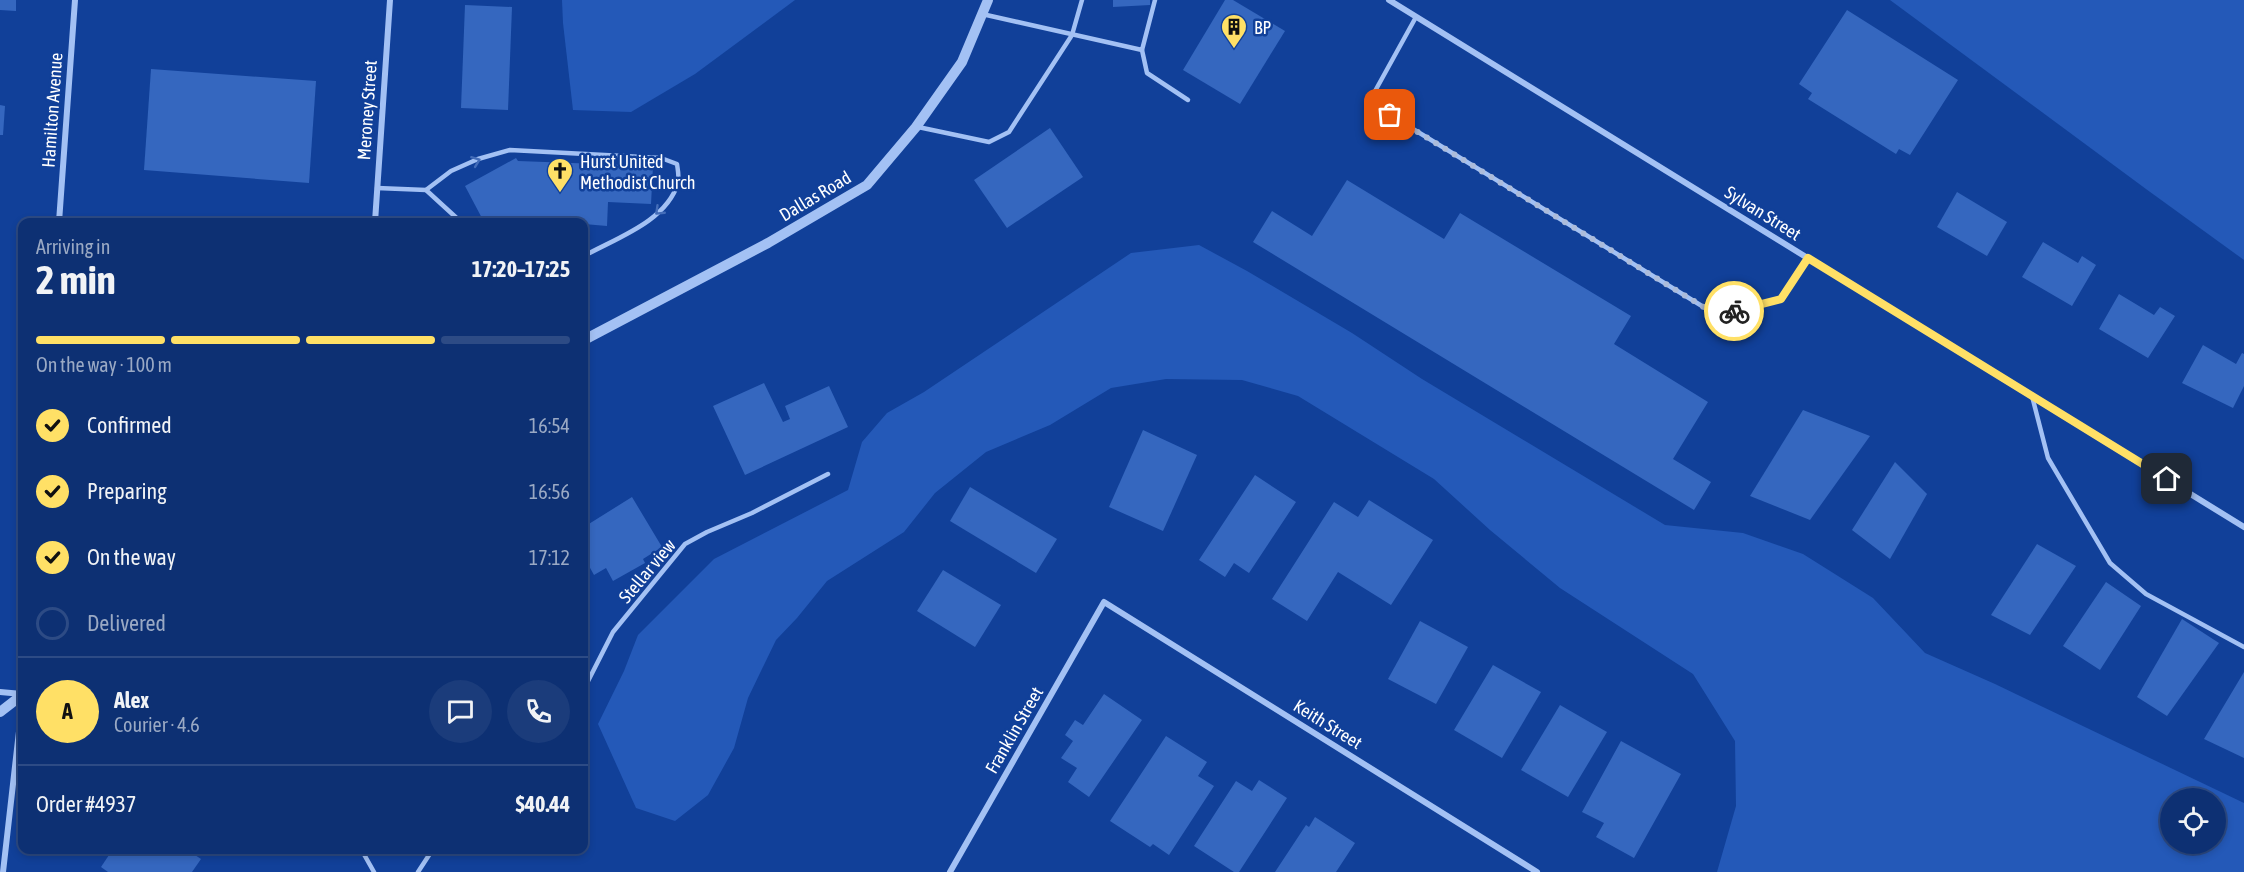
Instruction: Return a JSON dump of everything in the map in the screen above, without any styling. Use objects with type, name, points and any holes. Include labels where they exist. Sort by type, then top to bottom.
[{"type":"street","name":"Hamilton Avenue","points":[[59,218],[75,0]]},
{"type":"street","name":"Meroney Street","points":[[375,218],[390,0]]},
{"type":"street","name":"Dallas Road","points":[[588,338],[768,243],[867,184],[916,127],[962,62],[988,0]]},
{"type":"street","name":"Sylvan Street","points":[[1389,0],[2244,527]]},
{"type":"street","name":"Franklin Street","points":[[950,872],[1104,602]]},
{"type":"street","name":"Keith Street","points":[[1104,602],[1537,872]]},
{"type":"street","points":[[0,692],[18,694]]},
{"type":"street","points":[[0,712],[18,698]]},
{"type":"street","points":[[3,872],[18,740]]},
{"type":"lane","points":[[916,127],[989,142],[1008,132],[1072,35],[1082,0]]},
{"type":"lane","points":[[1155,0],[1142,51],[1147,73],[1188,100]]},
{"type":"lane","points":[[982,14],[1142,51]]},
{"type":"lane","points":[[1416,17],[1370,102],[1715,314],[1747,309],[1781,299],[1808,258]]},
{"type":"lane","points":[[377,188],[426,190],[452,171],[478,159],[510,150],[661,158],[677,164],[678,182],[668,203],[650,220],[588,254]]},
{"type":"lane","points":[[426,190],[457,218]]},
{"type":"lane","points":[[2032,396],[2048,458],[2110,562],[2146,594],[2244,646]]},
{"type":"lane","name":"Stellar view","points":[[588,681],[613,632],[685,544],[828,474]]},
{"type":"lane","points":[[364,854],[374,872]]},
{"type":"lane","points":[[418,872],[431,854]]},
{"type":"shaded area","points":[[562,0],[795,0],[695,74],[631,112],[573,110]]},
{"type":"shaded area","points":[[1890,0],[2244,0],[2244,260],[2146,189]]},
{"type":"shaded area","points":[[1199,245],[1352,333],[1422,379],[1665,525],[1743,533],[1803,554],[1873,598],[1925,653],[2213,788],[2160,788],[2160,854],[2226,854],[2226,794],[2244,803],[2244,872],[1717,872],[1736,806],[1735,741],[1693,674],[1560,588],[1490,530],[1434,479],[1298,396],[1242,380],[1166,379],[1111,388],[1050,425],[986,452],[935,493],[904,532],[827,581],[776,640],[748,698],[734,748],[708,795],[675,821],[636,808],[598,724],[624,671],[638,635],[714,559],[848,490],[862,442],[887,413],[924,392],[1131,253]]},
{"type":"building","points":[[0,0],[16,0],[16,11],[0,10]]},
{"type":"building","points":[[1113,0],[1150,0],[1150,5],[1113,7]]},
{"type":"building","name":"BP","points":[[1225,0],[1233,0],[1285,31],[1240,104],[1183,70]]},
{"type":"building","points":[[465,5],[512,7],[508,110],[461,108]]},
{"type":"building","points":[[1847,10],[1958,80],[1910,155],[1899,149],[1896,154],[1808,99],[1812,93],[1799,84]]},
{"type":"building","points":[[151,69],[316,81],[309,183],[144,170]]},
{"type":"building","points":[[0,105],[5,106],[3,135],[0,135]]},
{"type":"building","points":[[1050,128],[1083,177],[1007,228],[974,180]]},
{"type":"building","name":"Hurst United Methodist Church","points":[[516,158],[518,161],[653,166],[651,204],[608,202],[607,226],[588,224],[588,218],[482,218],[465,186]]},
{"type":"building","points":[[1347,180],[1444,239],[1460,213],[1631,316],[1614,344],[1708,402],[1673,459],[1711,482],[1694,510],[1253,242],[1272,211],[1312,236]]},
{"type":"building","points":[[1957,192],[2007,222],[1987,256],[1937,227]]},
{"type":"building","points":[[2043,242],[2078,263],[2082,256],[2096,265],[2072,306],[2022,277]]},
{"type":"building","points":[[2119,294],[2154,315],[2160,307],[2175,316],[2148,358],[2099,329]]},
{"type":"building","points":[[2203,345],[2236,364],[2242,353],[2244,354],[2244,386],[2233,408],[2182,383]]},
{"type":"building","points":[[764,383],[783,422],[790,419],[785,406],[829,386],[848,427],[745,475],[713,406]]},
{"type":"building","points":[[1803,410],[1870,436],[1810,520],[1750,496]]},
{"type":"building","points":[[1143,430],[1197,455],[1163,531],[1109,507]]},
{"type":"building","points":[[1895,462],[1927,494],[1890,559],[1852,530]]},
{"type":"building","points":[[1255,475],[1296,502],[1249,573],[1234,563],[1225,577],[1199,560]]},
{"type":"building","points":[[970,487],[1057,539],[1036,573],[950,521]]},
{"type":"building","points":[[632,497],[662,547],[643,559],[645,563],[613,581],[606,568],[594,575],[588,564],[588,524]]},
{"type":"building","points":[[1369,500],[1433,540],[1391,605],[1338,572],[1307,621],[1272,599],[1334,502],[1358,517]]},
{"type":"building","points":[[2037,544],[2076,566],[2030,635],[1991,615]]},
{"type":"building","points":[[943,570],[1001,605],[975,647],[917,611]]},
{"type":"building","points":[[2106,582],[2141,606],[2100,670],[2063,646]]},
{"type":"building","points":[[2182,619],[2219,643],[2167,716],[2137,697]]},
{"type":"building","points":[[1420,621],[1468,647],[1436,704],[1388,679]]},
{"type":"building","points":[[1493,665],[1541,692],[1502,758],[1454,730]]},
{"type":"building","points":[[2244,672],[2244,758],[2204,739]]},
{"type":"building","points":[[1104,694],[1142,720],[1089,797],[1068,782],[1077,768],[1061,758],[1073,741],[1065,735],[1075,720],[1083,725]]},
{"type":"building","points":[[1560,705],[1607,732],[1568,797],[1521,770]]},
{"type":"building","points":[[1166,736],[1207,762],[1198,776],[1214,786],[1169,855],[1153,844],[1150,847],[1110,821]]},
{"type":"building","points":[[1621,741],[1681,774],[1634,858],[1596,837],[1604,823],[1582,812]]},
{"type":"building","points":[[1259,780],[1287,798],[1239,872],[1234,872],[1194,846],[1236,781],[1252,791]]},
{"type":"building","points":[[1315,817],[1355,843],[1336,872],[1275,872],[1306,825],[1309,827]]},
{"type":"building","points":[[110,854],[194,854],[201,859],[192,872],[108,872],[101,867]]},
{"type":"way so far","points":[[1390,115],[1715,314],[1734,311]]},
{"type":"place","name":"BP","points":[[1234,50]]},
{"type":"place","name":"Hurst United Methodist Church","points":[[560,194]]},
{"type":"route","points":[[1734,311],[1781,299],[1808,258],[2167,479]]}]
